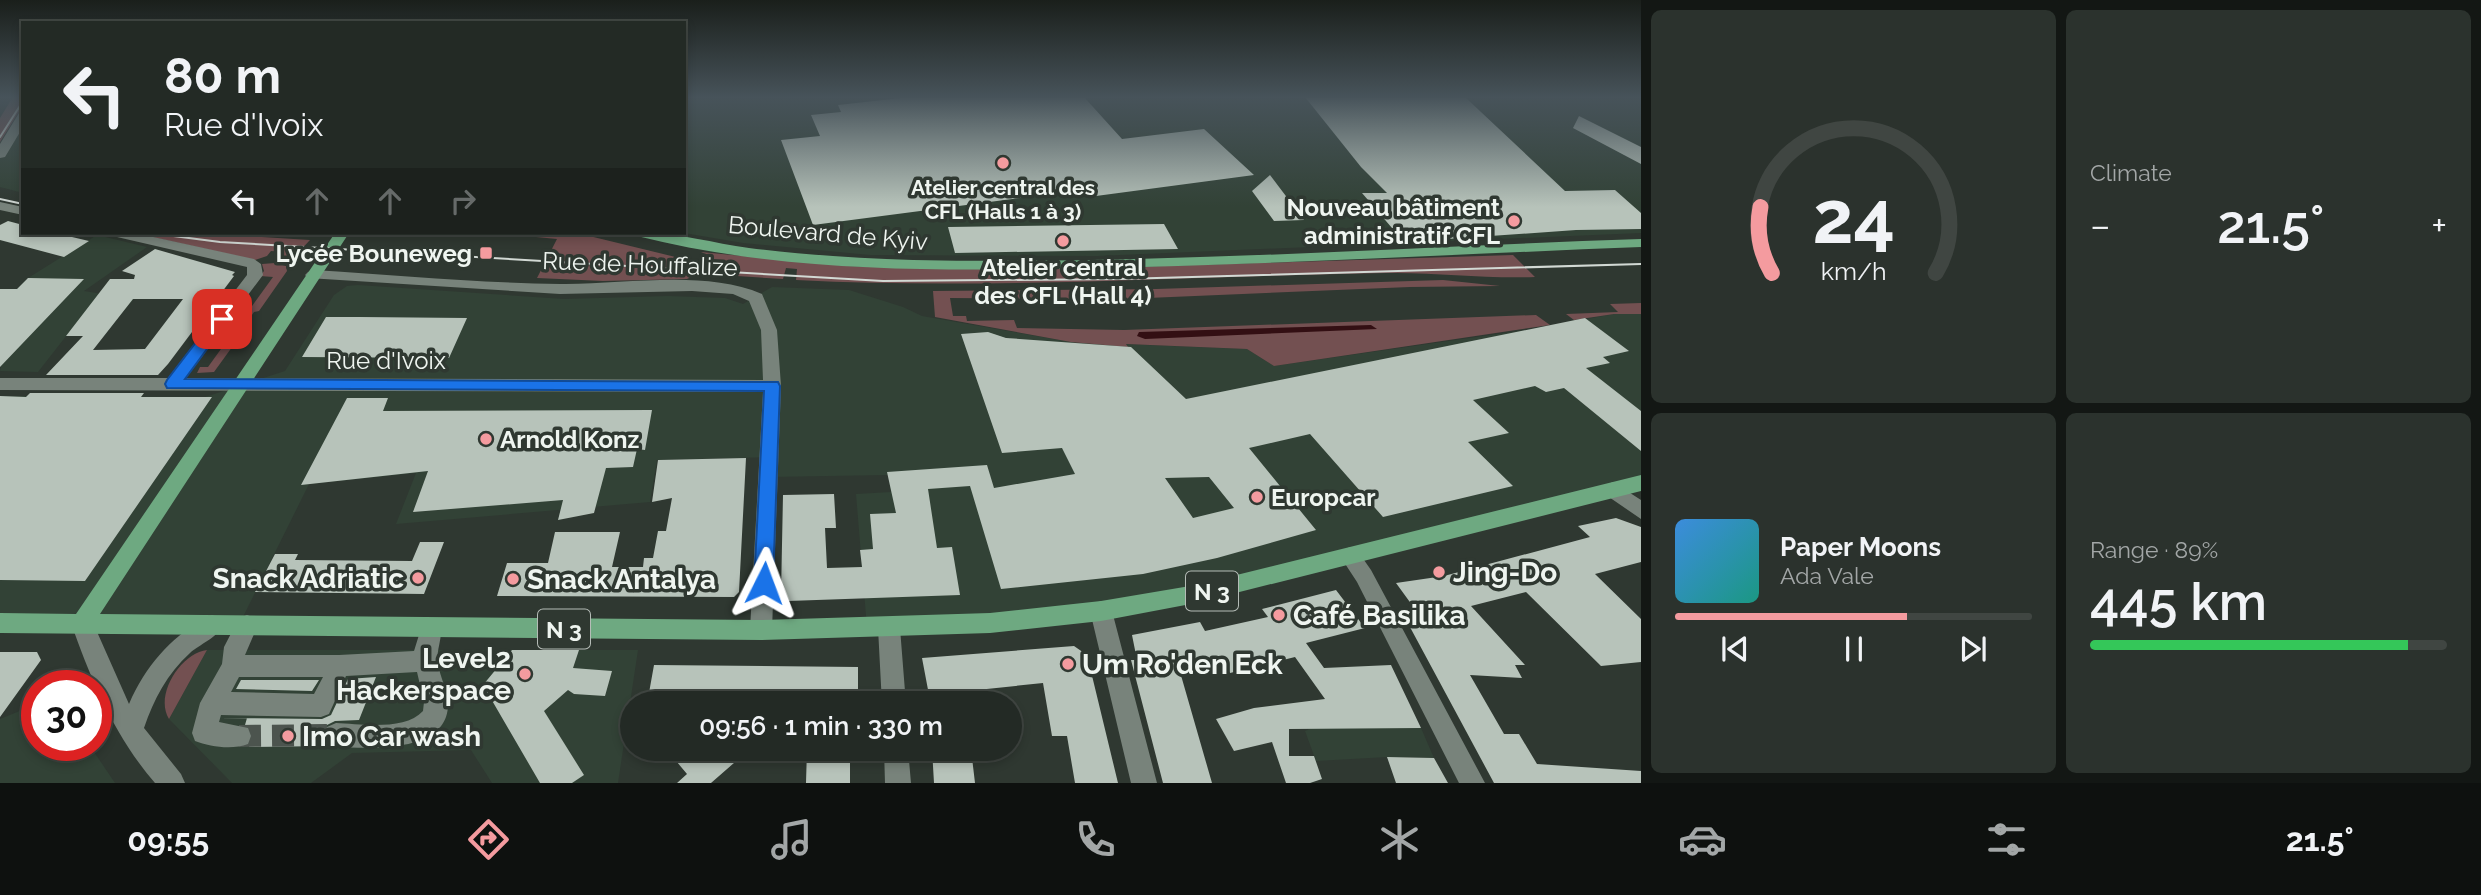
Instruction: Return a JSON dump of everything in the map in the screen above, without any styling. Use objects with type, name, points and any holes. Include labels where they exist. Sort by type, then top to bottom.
[{"type":"main road","points":[[82,623],[341,235]]},
{"type":"main road","name":"Boulevard de Kyiv","points":[[653,235],[797,257],[957,265],[1125,263],[1641,243]]},
{"type":"main road","name":"N 3","points":[[0,623],[761,630],[990,623],[1101,611],[1196,594],[1641,483]]},
{"type":"street","points":[[0,154],[12,134]]},
{"type":"street","points":[[0,206],[21,211]]},
{"type":"street","points":[[126,235],[254,264],[255,275],[173,384]]},
{"type":"street","name":"Rue de Houffalize","points":[[313,275],[560,289],[692,286],[736,289],[756,298],[769,330],[772,386],[761,630]]},
{"type":"street","name":"Rue d'Ivoix","points":[[0,384],[241,384],[465,378],[772,386]]},
{"type":"street","points":[[1613,490],[1641,511]]},
{"type":"street","points":[[1350,556],[1364,576],[1472,783]]},
{"type":"street","points":[[1101,611],[1144,783]]},
{"type":"street","points":[[82,623],[105,684],[160,779]]},
{"type":"street","points":[[132,729],[141,700],[158,671],[179,647],[212,625]]},
{"type":"street","points":[[239,736],[204,733],[212,702],[233,666],[235,647],[247,625]]},
{"type":"street","points":[[889,628],[893,691]]},
{"type":"street","points":[[336,735],[407,733],[421,730],[432,722],[437,705],[424,661],[431,629]]},
{"type":"street","points":[[233,666],[339,666],[424,661]]},
{"type":"street","points":[[212,702],[321,706],[339,666]]},
{"type":"street","points":[[897,761],[898,783]]},
{"type":"shaded area","points":[[11,134],[21,134],[21,192],[0,187],[0,152]]},
{"type":"shaded area","points":[[686,134],[1641,134],[1641,233],[1097,256],[870,255],[743,243],[686,233]]},
{"type":"shaded area","points":[[97,235],[147,247],[84,291],[134,299],[114,322],[81,317],[38,372],[0,371],[17,289],[28,278]]},
{"type":"shaded area","points":[[142,235],[230,235],[310,240],[295,256],[280,256],[284,252],[271,251],[267,256],[255,260]]},
{"type":"shaded area","points":[[585,235],[696,262],[691,277],[687,279],[603,281],[537,278],[557,239],[536,237]]},
{"type":"shaded area","points":[[701,252],[847,266],[952,269],[1102,268],[1513,255],[1535,277],[1386,273],[1017,283],[870,283],[796,280],[797,269],[786,268],[783,279],[737,276],[740,266],[727,265],[724,275],[712,257]]},
{"type":"shaded area","points":[[262,264],[286,266],[287,271],[259,311],[254,312],[243,328],[247,332],[243,339],[235,343],[214,372],[197,373],[200,367],[208,367],[273,277],[260,276],[264,271]]},
{"type":"shaded area","points":[[1443,280],[1500,286],[1410,287],[1124,299],[950,298],[953,316],[966,316],[967,321],[1014,320],[1017,328],[1124,330],[1536,315],[1550,325],[1274,366],[1247,349],[1126,344],[1128,347],[1071,342],[935,317],[933,291],[1156,289]]},
{"type":"shaded area","points":[[347,286],[564,299],[668,296],[725,298],[743,304],[772,287],[849,290],[903,307],[922,316],[1071,342],[1247,349],[1274,366],[1533,329],[1614,314],[1641,314],[1641,483],[1196,594],[867,628],[856,494],[891,492],[888,475],[768,477],[769,457],[657,460],[650,502],[396,524],[416,473],[309,484],[239,625],[0,623],[0,396],[205,397],[285,371],[334,295]]},
{"type":"shaded area","points":[[1641,303],[1641,314],[1614,314],[1574,320],[1566,314],[1618,312],[1610,304]]},
{"type":"shaded area","points":[[1371,325],[1377,329],[1145,339],[1137,336],[1139,332]]},
{"type":"shaded area","points":[[207,650],[638,650],[632,691],[620,691],[621,761],[618,783],[492,783],[471,750],[352,753],[311,783],[232,783],[169,719]]},
{"type":"shaded area","points":[[207,650],[169,719],[165,699],[173,677],[188,659]]},
{"type":"shaded area","points":[[21,710],[21,761],[100,761],[115,783],[0,783],[0,719]]},
{"type":"shaded area","points":[[1312,728],[1421,728],[1434,758],[1387,757],[1316,761],[1305,731]]},
{"type":"building","name":"Atelier central des CFL (Halls 1 à 3)","points":[[819,134],[1117,134],[1122,139],[1167,134],[1209,134],[1254,175],[1096,196],[1090,189],[813,225],[781,140],[820,136]]},
{"type":"building","points":[[1334,134],[1504,134],[1565,191],[1615,190],[1641,213],[1641,229],[1576,230],[1404,242],[1362,193],[1387,193],[1361,167]]},
{"type":"building","points":[[1583,134],[1614,134],[1641,147],[1641,164]]},
{"type":"building","points":[[1270,175],[1304,220],[1274,221],[1252,191]]},
{"type":"building","points":[[8,221],[21,224],[21,235],[64,235],[89,241],[64,257],[0,240],[0,225]]},
{"type":"building","name":"Atelier central des CFL (Hall 4)","points":[[1164,224],[1178,249],[955,253],[948,227]]},
{"type":"building","points":[[155,249],[235,272],[158,375],[46,375],[83,336],[66,336],[110,279],[134,279],[135,275],[122,271]],"holes":[[[133,299],[183,299],[145,349],[93,350]]]},
{"type":"building","points":[[28,278],[84,279],[0,367],[0,289],[17,289]]},
{"type":"building","points":[[326,317],[467,318],[449,358],[302,357]]},
{"type":"building","points":[[1585,318],[1629,351],[1603,357],[1610,363],[1586,368],[1641,411],[1641,451],[1564,388],[1546,392],[1535,386],[1473,400],[1509,433],[1468,442],[1513,486],[1383,517],[1310,434],[1249,448],[1316,530],[1217,558],[1143,574],[1001,589],[970,486],[928,489],[937,548],[952,547],[960,595],[788,601],[781,594],[783,495],[834,494],[836,528],[825,528],[827,568],[862,567],[860,550],[873,549],[870,514],[896,513],[887,472],[987,465],[994,488],[1075,474],[1062,448],[1002,453],[961,334],[988,332],[1006,338],[1131,347],[1186,399]],"holes":[[[1209,477],[1234,508],[1193,518],[1165,478]]]},
{"type":"building","points":[[30,393],[144,393],[141,397],[212,397],[85,581],[0,580],[0,396],[26,397]]},
{"type":"building","name":"Arnold Konz","points":[[347,398],[388,398],[383,411],[652,410],[645,450],[637,449],[633,467],[606,468],[594,513],[558,520],[563,500],[413,512],[428,471],[301,485]]},
{"type":"building","points":[[746,458],[739,592],[734,597],[497,596],[507,563],[548,563],[555,532],[620,532],[612,567],[643,567],[644,558],[653,558],[658,531],[666,531],[672,498],[652,502],[658,460]]},
{"type":"building","points":[[1616,518],[1641,527],[1641,562],[1595,574],[1641,619],[1641,662],[1601,666],[1526,592],[1471,606],[1525,665],[1515,665],[1522,678],[1470,675],[1504,734],[1519,734],[1537,764],[1641,771],[1641,783],[1494,783],[1404,616],[1420,616],[1396,583],[1444,576],[1590,537],[1578,526]]},
{"type":"building","points":[[420,542],[444,542],[424,594],[255,592],[275,554],[298,554],[295,560],[412,561]]},
{"type":"building","points":[[1336,590],[1365,628],[1306,643],[1324,668],[1391,665],[1421,728],[1289,729],[1289,756],[1314,756],[1322,779],[1310,783],[1286,783],[1272,742],[1234,751],[1216,719],[1254,708],[1325,699],[1295,657],[1230,673],[1221,658],[1186,665],[1181,656],[1176,658],[1212,783],[1163,783],[1131,660],[1137,660],[1132,635],[1200,622],[1205,631],[1268,617],[1262,609]]},
{"type":"building","points":[[1074,646],[1087,655],[1118,783],[1075,783],[1067,736],[1052,736],[1043,683],[967,691],[928,691],[922,658]]},
{"type":"building","points":[[512,650],[579,650],[573,668],[612,671],[605,696],[574,694],[568,690],[544,711],[584,775],[572,783],[540,783],[483,685]]},
{"type":"building","points":[[0,652],[37,652],[41,660],[34,670],[21,670],[21,688],[0,717]]},
{"type":"building","points":[[654,665],[858,667],[858,691],[649,691]]},
{"type":"building","points":[[376,677],[359,720],[335,721],[325,726],[322,736],[326,746],[249,747],[253,735],[250,727],[245,725],[247,718],[322,719],[331,715],[348,679]]},
{"type":"building","points":[[241,680],[319,680],[312,691],[236,689]]},
{"type":"building","points":[[1387,757],[1434,758],[1448,783],[1396,783]]},
{"type":"building","points":[[676,761],[736,761],[711,783],[677,783],[687,774]]},
{"type":"building","points":[[807,761],[850,761],[850,783],[806,783]]},
{"type":"building","points":[[933,761],[972,761],[975,783],[934,783]]},
{"type":"tunnel","points":[[239,736],[336,735]]},
{"type":"tram line","points":[[0,137],[2,134]]},
{"type":"tram line","points":[[0,199],[21,204]]},
{"type":"tram line","points":[[166,235],[220,242],[883,281],[1121,279],[1641,264]]},
{"type":"place","name":"Atelier central des CFL (Halls 1 à 3)","points":[[1003,163]]},
{"type":"place","name":"Nouveau bâtiment administratif CFL","points":[[1514,221]]},
{"type":"place","name":"Atelier central des CFL (Hall 4)","points":[[1063,241]]},
{"type":"place","name":"Lycée Bouneweg","points":[[486,253]]},
{"type":"place","name":"Arnold Konz","points":[[486,439]]},
{"type":"place","name":"Europcar","points":[[1257,497]]},
{"type":"place","name":"Jing-Do","points":[[1439,572]]},
{"type":"place","name":"Snack Adriatic","points":[[418,578]]},
{"type":"place","name":"Snack Antalya","points":[[513,579]]},
{"type":"place","name":"Café Basilika","points":[[1279,615]]},
{"type":"place","name":"Um Ro'den Eck","points":[[1068,664]]},
{"type":"place","name":"Level2 Hackerspace","points":[[525,674]]},
{"type":"place","name":"Imo Car wash","points":[[288,736]]},
{"type":"route","points":[[222,319],[173,384],[772,386],[764,583]]}]
